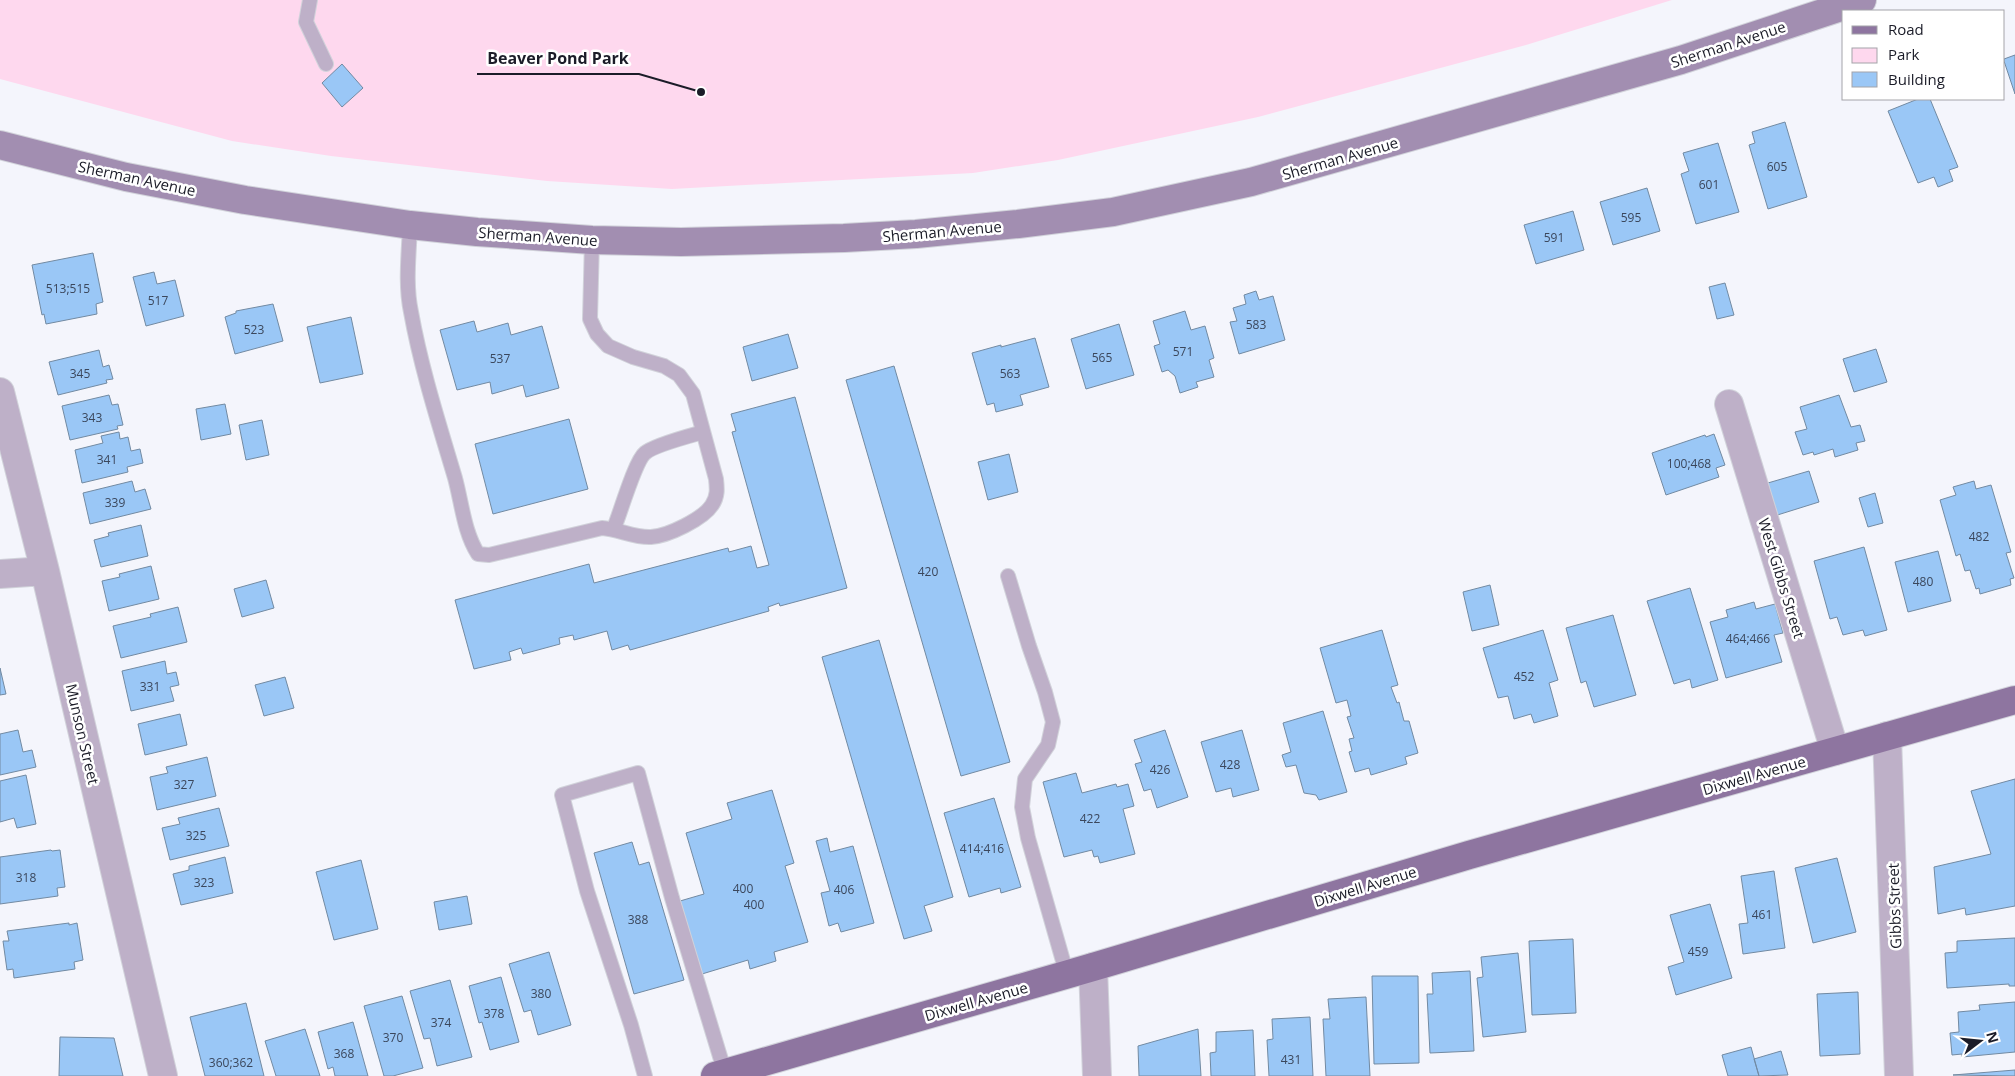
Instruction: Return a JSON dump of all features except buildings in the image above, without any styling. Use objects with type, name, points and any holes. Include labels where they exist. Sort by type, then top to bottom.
[{"type":"main road","name":"Sherman Avenue","points":[[0,145],[126,177],[245,200],[410,225],[592,240],[681,242],[844,238],[1018,224],[1113,212],[1251,182],[1440,130],[1681,60],[1862,0]]},
{"type":"main road","name":"Dixwell Avenue","points":[[720,1074],[1067,975],[1478,853],[2015,700]]},
{"type":"street","name":"Munson Street","points":[[0,392],[45,571],[163,1076]]},
{"type":"street","name":"West Gibbs Street","points":[[1729,404],[1835,752]]},
{"type":"street","points":[[0,574],[45,571]]},
{"type":"street","name":"Gibbs Street","points":[[1887,736],[1899,1076]]},
{"type":"street","points":[[1093,967],[1098,1076]]},
{"type":"lane","points":[[310,0],[306,22],[326,64]]},
{"type":"lane","points":[[410,225],[408,283],[410,312],[470,541],[478,554],[489,555],[602,528],[614,528],[635,535],[652,537],[682,527],[701,515],[712,506],[717,493],[716,479],[692,394],[679,375],[664,366],[633,357],[608,346],[597,334],[590,318],[592,240]]},
{"type":"lane","points":[[614,528],[633,472],[644,453],[670,442],[703,432]]},
{"type":"lane","points":[[1008,576],[1053,722],[1048,745],[1025,779],[1022,807],[1028,838],[1067,975]]},
{"type":"lane","points":[[645,1076],[588,891],[562,795],[638,773],[720,1074]]},
{"type":"green space","points":[[0,0],[1672,0],[1526,45],[1258,117],[1058,160],[973,173],[672,189],[547,181],[331,156],[232,141],[0,79]]},
{"type":"place","name":"Beaver Pond Park","points":[[701,92]]}]
